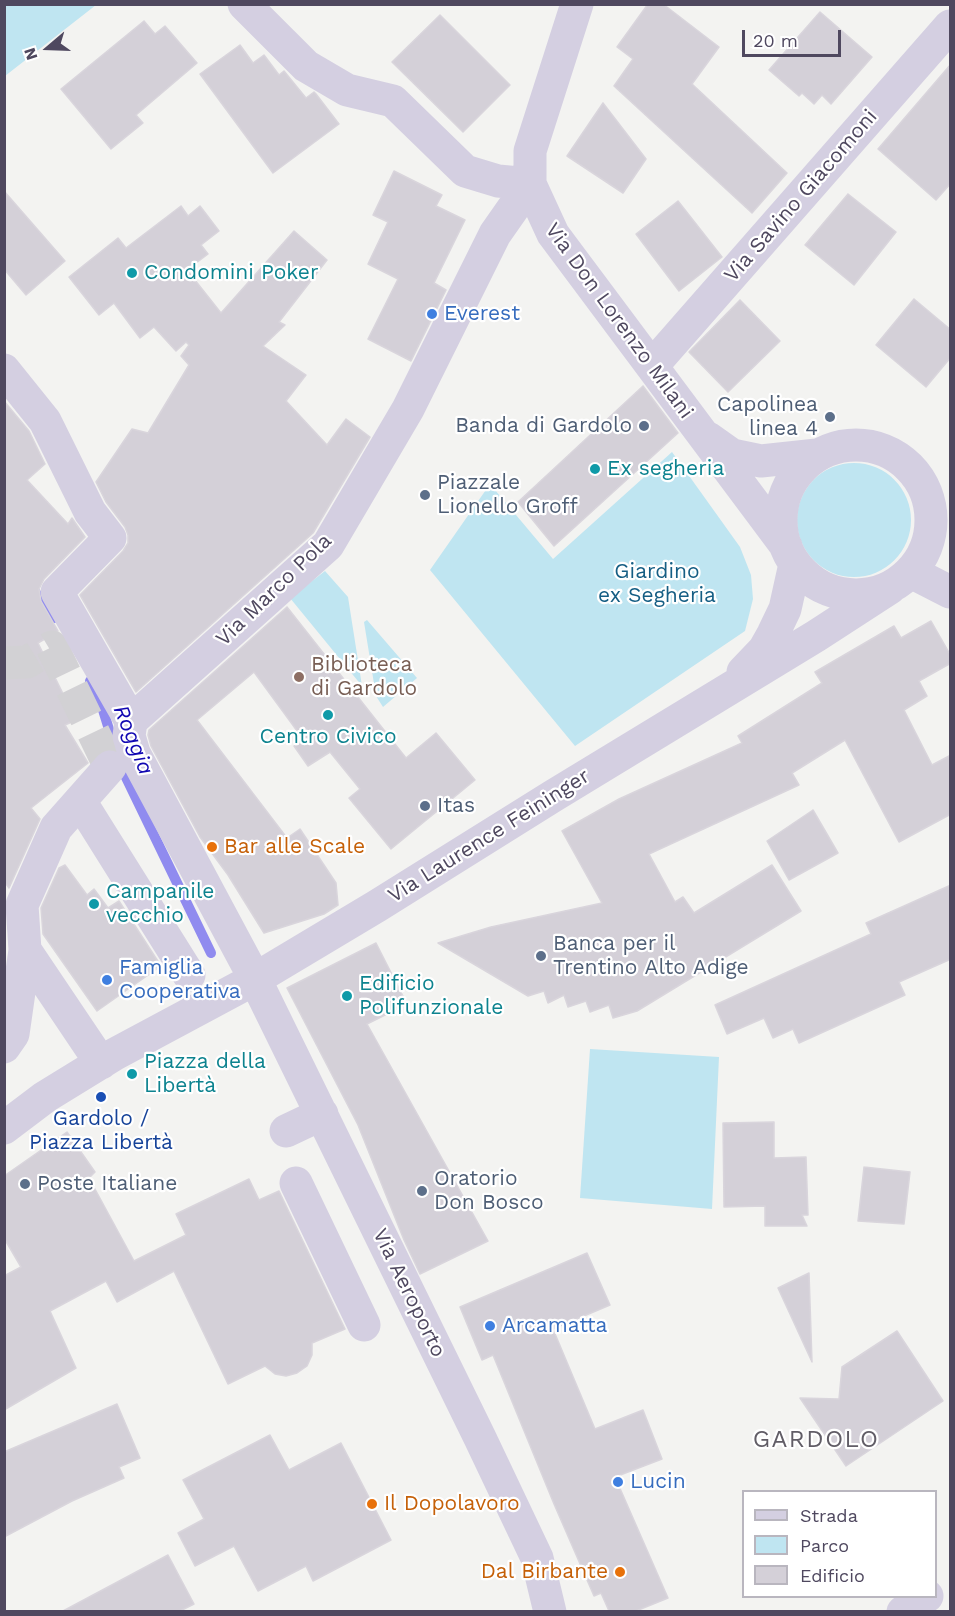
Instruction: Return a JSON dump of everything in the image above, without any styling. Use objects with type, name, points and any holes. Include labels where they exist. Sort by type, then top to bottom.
[{"type":"street","points":[[244,4],[306,66],[347,90],[393,100],[465,171],[498,181],[530,184]]},
{"type":"street","name":"Via Don Lorenzo Milani","points":[[576,4],[530,151],[530,184],[553,234],[790,555]]},
{"type":"street","name":"Via Savino Giacomoni","points":[[652,366],[951,26]]},
{"type":"street","name":"Via Marco Pola","points":[[131,721],[328,545],[408,409],[495,234],[530,184]]},
{"type":"street","points":[[4,370],[45,421],[90,512],[110,538],[57,592],[131,721],[129,736],[134,753],[255,979],[101,1063],[45,1097],[4,1128]]},
{"type":"street","name":"Via Don Lorenzo Milani","points":[[698,430],[732,455],[761,461],[817,455]]},
{"type":"street","points":[[860,444],[887,451],[907,464],[934,493],[951,548],[901,580],[873,594],[847,595],[822,588],[804,575],[790,555],[781,529],[782,503],[790,482],[806,463],[834,447],[860,444]]},
{"type":"street","points":[[901,580],[922,557],[930,539],[934,493]]},
{"type":"street","name":"Via Laurence Feininger","points":[[723,693],[764,650],[773,634],[784,609],[790,555]]},
{"type":"street","points":[[901,580],[951,592]]},
{"type":"street","name":"Via Laurence Feininger","points":[[255,979],[816,636],[901,580]]},
{"type":"street","points":[[4,1047],[13,1034],[26,951],[21,905],[57,828],[110,767]]},
{"type":"street","points":[[80,801],[189,975]]},
{"type":"street","points":[[26,951],[101,1063]]},
{"type":"street","name":"Via Aeroporto","points":[[255,979],[537,1558],[550,1611]]},
{"type":"street","points":[[286,1131],[322,1114]]},
{"type":"street","points":[[296,1183],[364,1325]]},
{"type":"street","points":[[937,1591],[951,1582]]},
{"type":"street","points":[[903,1611],[924,1598]]},
{"type":"green space","points":[[5,4],[96,4],[96,5],[5,76]]},
{"type":"green space","name":"Giardino ex Segheria","points":[[672,452],[740,547],[751,575],[753,599],[745,631],[575,746],[430,570],[490,484],[553,559]]},
{"type":"green space","points":[[854,463],[876,467],[886,472],[902,488],[907,498],[911,520],[907,542],[902,552],[886,568],[876,573],[854,577],[832,573],[822,568],[806,552],[801,542],[797,520],[801,498],[806,488],[822,472],[832,467]]},
{"type":"green space","points":[[325,571],[348,597],[362,686],[290,598]]},
{"type":"green space","points":[[367,620],[417,678],[383,707],[376,696],[364,622]]},
{"type":"green space","points":[[590,1049],[719,1057],[712,1209],[580,1198]]},
{"type":"building","points":[[648,4],[663,4],[719,47],[692,84],[787,173],[752,213],[614,86],[633,59],[617,47]]},
{"type":"building","points":[[820,12],[872,57],[831,104],[822,95],[814,104],[802,93],[799,96],[769,70]]},
{"type":"building","points":[[440,15],[510,85],[463,132],[392,62]]},
{"type":"building","points":[[144,21],[155,34],[165,26],[197,63],[136,115],[143,123],[111,149],[61,89]]},
{"type":"building","points":[[240,45],[253,63],[264,55],[279,75],[284,71],[306,98],[314,92],[339,124],[273,173],[200,74]]},
{"type":"building","points":[[951,64],[951,183],[936,200],[878,149]]},
{"type":"building","points":[[603,103],[646,159],[623,193],[567,156]]},
{"type":"building","points":[[394,171],[442,195],[436,206],[465,220],[434,283],[446,290],[411,361],[368,339],[398,279],[368,264],[388,222],[373,215]]},
{"type":"building","points":[[4,191],[65,261],[26,295],[4,269]]},
{"type":"building","points":[[848,194],[896,232],[854,285],[805,245]]},
{"type":"building","points":[[678,201],[722,257],[679,291],[636,234]]},
{"type":"building","points":[[181,206],[188,216],[200,206],[219,231],[201,245],[208,254],[187,270],[221,313],[294,231],[327,260],[279,322],[285,325],[263,346],[306,375],[286,401],[327,445],[346,419],[370,437],[313,533],[136,692],[80,595],[128,543],[125,527],[106,502],[96,482],[132,429],[148,433],[189,365],[181,356],[189,345],[186,342],[176,351],[154,327],[140,338],[114,303],[99,315],[69,277],[118,238],[126,248]]},
{"type":"building","points":[[914,299],[951,330],[951,357],[926,387],[876,345]]},
{"type":"building","points":[[740,300],[780,341],[728,392],[689,352]]},
{"type":"building","name":"Ex segheria","points":[[643,386],[678,433],[554,546],[518,502]]},
{"type":"building","points":[[4,401],[29,431],[45,464],[27,480],[68,524],[72,518],[85,537],[44,579],[39,589],[41,601],[58,631],[38,643],[76,720],[65,725],[88,763],[31,808],[40,819],[9,888],[4,881]]},
{"type":"building","points":[[287,607],[406,758],[436,733],[475,780],[391,849],[349,798],[360,789],[330,752],[308,766],[294,746],[303,739],[254,672],[197,720],[287,838],[300,829],[336,883],[338,905],[324,914],[264,933],[228,875],[200,837],[151,746],[148,735],[149,730]]},
{"type":"building","points":[[931,621],[951,656],[951,663],[919,681],[927,696],[904,710],[932,765],[951,755],[951,814],[899,842],[845,740],[792,773],[799,785],[649,854],[675,902],[683,897],[694,913],[772,865],[801,911],[637,1011],[613,1018],[609,1005],[590,1012],[586,1001],[568,1007],[564,995],[548,1003],[544,991],[528,996],[438,943],[491,927],[602,903],[562,831],[619,799],[742,743],[738,736],[822,683],[815,672],[894,626],[901,638]]},
{"type":"building","points":[[813,810],[838,853],[789,880],[767,841]]},
{"type":"building","points":[[65,865],[87,895],[94,889],[108,908],[119,901],[161,966],[97,1011],[43,934],[41,908],[59,868]]},
{"type":"building","points":[[951,885],[951,959],[899,982],[905,995],[799,1043],[793,1029],[773,1038],[764,1018],[727,1034],[715,1005],[871,934],[866,923]]},
{"type":"building","name":"Oratorio Don Bosco","points":[[376,943],[407,1004],[367,1024],[488,1241],[420,1274],[358,1125],[287,988]]},
{"type":"building","points":[[774,1122],[774,1158],[806,1157],[808,1215],[802,1215],[807,1226],[765,1226],[765,1206],[724,1207],[723,1123]]},
{"type":"building","points":[[67,1132],[95,1172],[89,1178],[134,1261],[186,1235],[176,1214],[249,1179],[259,1200],[279,1191],[345,1329],[312,1343],[312,1355],[307,1366],[297,1373],[286,1376],[275,1374],[265,1366],[228,1384],[174,1271],[117,1302],[106,1281],[50,1311],[76,1368],[4,1410],[4,1276],[21,1267],[4,1238],[4,1176]]},
{"type":"building","points":[[864,1167],[910,1172],[904,1224],[858,1221]]},
{"type":"building","points":[[587,1253],[610,1305],[553,1329],[595,1429],[643,1410],[662,1459],[615,1477],[668,1598],[636,1611],[609,1611],[601,1593],[594,1596],[493,1355],[482,1360],[460,1307]]},
{"type":"building","points":[[809,1273],[812,1362],[778,1288]]},
{"type":"building","points":[[897,1331],[943,1401],[846,1466],[800,1398],[839,1399],[842,1367]]},
{"type":"building","points":[[117,1404],[140,1458],[119,1467],[124,1478],[72,1501],[4,1537],[4,1452]]},
{"type":"building","points":[[270,1435],[289,1470],[341,1443],[391,1540],[313,1581],[306,1566],[258,1591],[234,1546],[195,1566],[178,1533],[204,1519],[183,1480]]},
{"type":"building","points":[[168,1555],[194,1604],[180,1611],[63,1611]]},
{"type":"waterway","name":"Roggia","points":[[33,589],[54,618]]},
{"type":"waterway","name":"Roggia","points":[[90,681],[103,710],[120,765],[211,953]]},
{"type":"tunnel","points":[[4,663],[27,662],[52,647],[110,767]]},
{"type":"place","name":"Condomini Poker","points":[[132,273]]},
{"type":"place","name":"Everest","points":[[432,314]]},
{"type":"place","name":"Capolinea linea 4","points":[[830,417]]},
{"type":"place","name":"Banda di Gardolo","points":[[644,426]]},
{"type":"place","name":"Ex segheria","points":[[595,469]]},
{"type":"place","name":"Piazzale Lionello Groff","points":[[425,495]]},
{"type":"place","name":"Biblioteca di Gardolo","points":[[299,677]]},
{"type":"place","name":"Centro Civico","points":[[328,715]]},
{"type":"place","name":"Itas","points":[[425,806]]},
{"type":"place","name":"Bar alle Scale","points":[[212,847]]},
{"type":"place","name":"Campanile vecchio","points":[[94,904]]},
{"type":"place","name":"Banca per il Trentino Alto Adige","points":[[541,956]]},
{"type":"place","name":"Famiglia Cooperativa","points":[[107,980]]},
{"type":"place","name":"Edificio Polifunzionale","points":[[347,996]]},
{"type":"place","name":"Piazza della Libertà","points":[[132,1074]]},
{"type":"place","name":"Gardolo / Piazza Libertà","points":[[101,1097]]},
{"type":"place","name":"Poste Italiane","points":[[25,1184]]},
{"type":"place","name":"Oratorio Don Bosco","points":[[422,1191]]},
{"type":"place","name":"Arcamatta","points":[[490,1326]]},
{"type":"place","name":"Lucin","points":[[618,1482]]},
{"type":"place","name":"Il Dopolavoro","points":[[372,1504]]},
{"type":"place","name":"Dal Birbante","points":[[620,1572]]},
{"type":"district","name":"GARDOLO","points":[[816,1440]]}]
